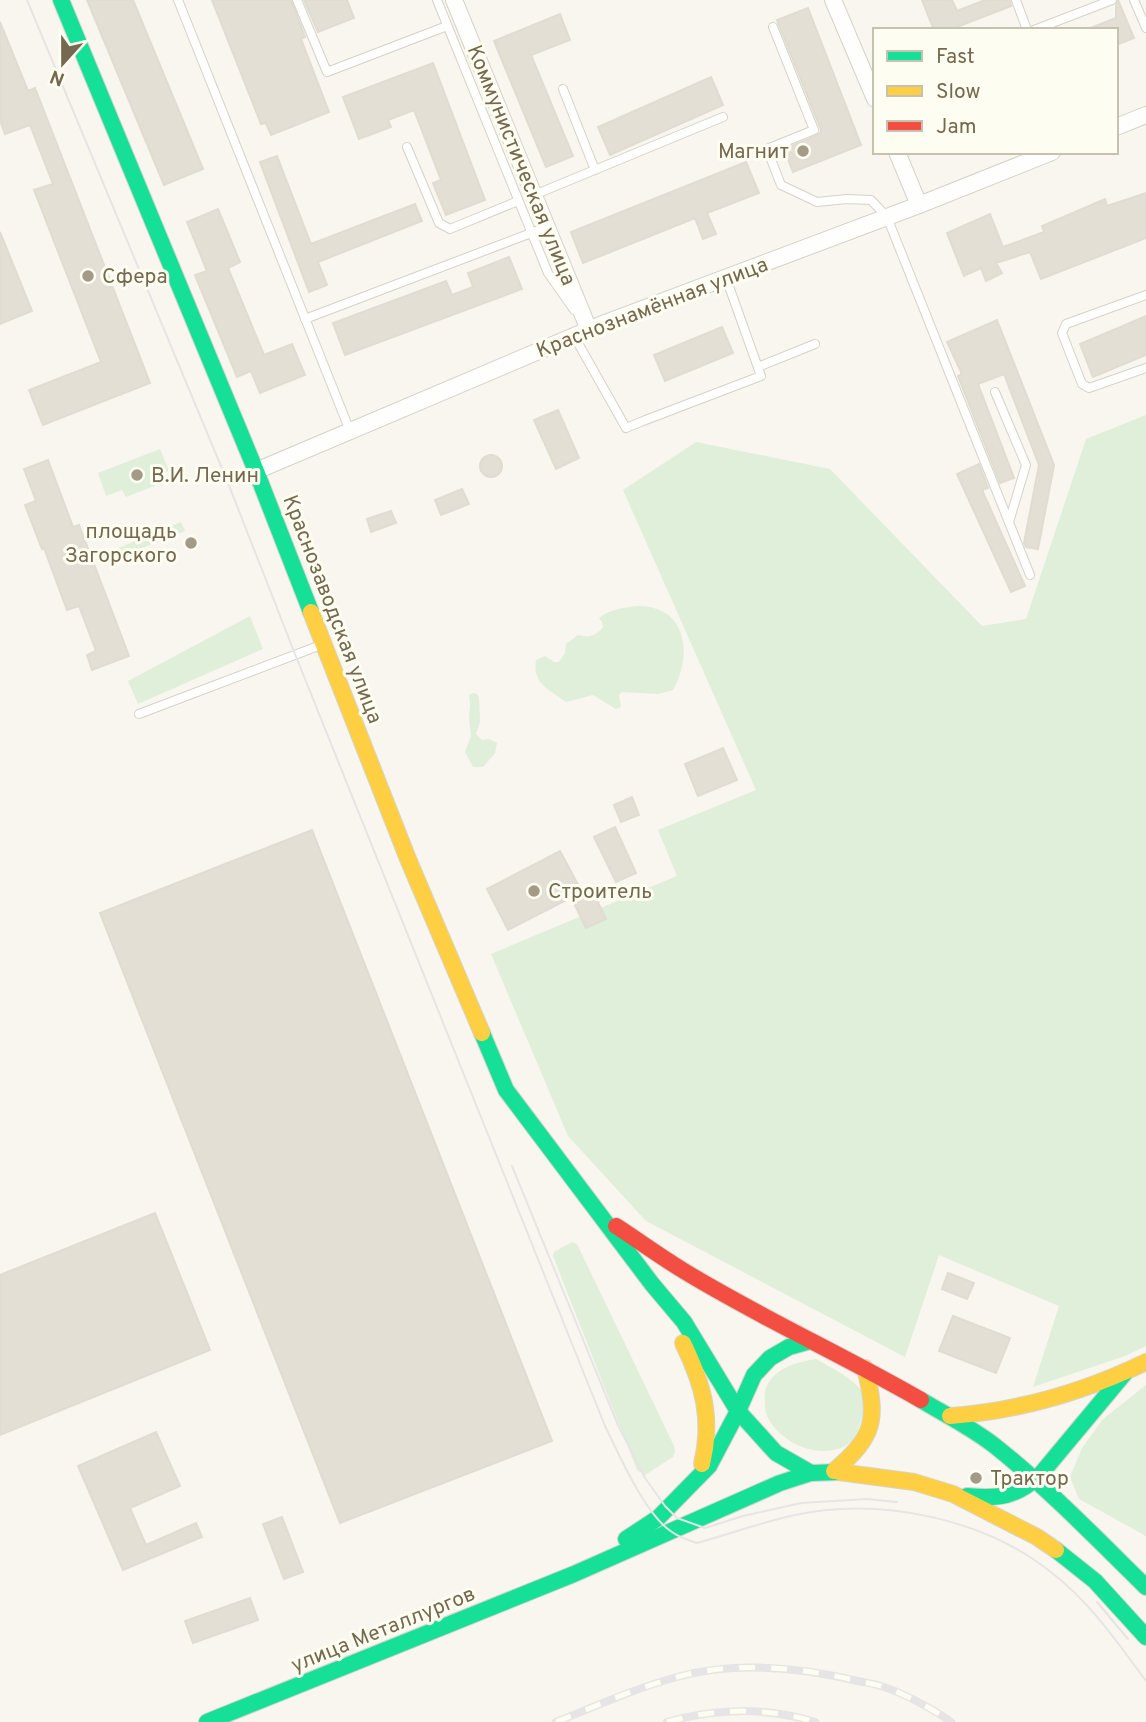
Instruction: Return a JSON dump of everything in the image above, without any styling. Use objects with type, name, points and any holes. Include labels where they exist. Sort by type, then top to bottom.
[{"type":"main road","name":"Краснозаводская улица","points":[[61,0],[256,471],[408,859],[506,1090],[652,1284]]},
{"type":"main road","points":[[599,1214],[684,1271],[865,1368],[950,1416],[994,1445],[1036,1481],[1146,1587]]},
{"type":"main road","points":[[652,1284],[684,1322],[738,1411],[776,1453],[811,1473]]},
{"type":"main road","points":[[652,1284],[692,1361],[706,1405],[707,1448],[698,1478]]},
{"type":"main road","points":[[574,1574],[658,1518],[709,1466],[754,1375],[770,1358],[810,1340]]},
{"type":"main road","points":[[950,1416],[996,1412],[1039,1403],[1125,1373],[1146,1362]]},
{"type":"main road","points":[[834,1471],[855,1453],[871,1427],[871,1394],[865,1368]]},
{"type":"main road","points":[[574,1574],[734,1502],[811,1473],[834,1471],[914,1482],[980,1499],[996,1499],[1024,1489],[1036,1481],[1125,1373]]},
{"type":"main road","points":[[953,1494],[1037,1537],[1067,1558],[1095,1581],[1146,1637]]},
{"type":"main road","name":"улица Металлургов","points":[[207,1722],[574,1574]]},
{"type":"street","name":"Коммунистическая улица","points":[[454,0],[526,198],[581,333]]},
{"type":"street","points":[[833,0],[873,95]]},
{"type":"street","points":[[1118,126],[1146,115]]},
{"type":"street","points":[[898,154],[919,205]]},
{"type":"street","name":"Краснознамённая улица","points":[[256,471],[581,333],[1047,154]]},
{"type":"lane","points":[[178,0],[350,431]]},
{"type":"lane","points":[[298,0],[327,72],[447,26]]},
{"type":"lane","points":[[437,0],[526,198]]},
{"type":"lane","points":[[1016,0],[1026,28]]},
{"type":"lane","points":[[1039,28],[1112,0]]},
{"type":"lane","points":[[1134,0],[1146,28]]},
{"type":"lane","points":[[773,27],[814,130],[767,149],[781,185],[817,202],[871,200],[887,217],[1030,575]]},
{"type":"lane","points":[[563,89],[595,170]]},
{"type":"lane","points":[[407,147],[439,223],[450,229],[723,117]]},
{"type":"lane","points":[[305,318],[539,229]]},
{"type":"lane","points":[[581,333],[626,428],[761,376],[726,278]]},
{"type":"lane","points":[[1146,295],[1066,324],[1062,333],[1082,384],[1089,388],[1146,368]]},
{"type":"lane","points":[[758,367],[816,345]]},
{"type":"lane","points":[[995,392],[1026,465],[1009,522]]},
{"type":"lane","points":[[139,714],[324,644]]},
{"type":"green space","points":[[1146,415],[1146,1346],[1125,1356],[1033,1387],[1059,1306],[939,1255],[905,1357],[646,1221],[568,1136],[491,954],[677,876],[658,830],[756,790],[623,490],[696,442],[830,469],[982,626],[1026,619],[1086,439]]},
{"type":"green space","points":[[160,449],[169,471],[154,477],[157,485],[126,497],[122,490],[106,496],[98,473]]},
{"type":"green space","points":[[181,522],[185,531],[112,560],[109,552]]},
{"type":"green space","points":[[637,606],[653,608],[666,614],[681,634],[683,662],[673,690],[658,694],[622,692],[619,695],[621,707],[616,709],[593,695],[566,702],[539,680],[535,668],[536,660],[545,656],[559,662],[565,653],[566,644],[578,635],[592,636],[603,627],[599,618],[603,615]]},
{"type":"green space","points":[[250,616],[263,649],[138,704],[128,681]]},
{"type":"green space","points":[[473,693],[479,697],[480,722],[476,734],[482,740],[489,739],[497,743],[495,753],[483,767],[473,767],[465,752],[471,736],[469,695]]},
{"type":"green space","points":[[572,1242],[577,1244],[674,1446],[673,1457],[645,1475],[637,1470],[553,1256],[554,1252]]},
{"type":"green space","points":[[816,1359],[861,1389],[867,1404],[853,1438],[845,1446],[831,1451],[809,1449],[790,1441],[774,1427],[765,1410],[765,1392],[773,1376],[789,1366]]},
{"type":"green space","points":[[1146,1385],[1146,1536],[1079,1499],[1070,1477],[1082,1448],[1103,1419]]},
{"type":"building","points":[[87,0],[133,0],[203,169],[164,185]]},
{"type":"building","points":[[212,0],[291,0],[305,37],[301,39],[329,112],[271,135],[266,123],[261,124]]},
{"type":"building","points":[[304,0],[347,0],[354,18],[318,32]]},
{"type":"building","points":[[922,0],[952,0],[957,11],[985,0],[1010,0],[1011,6],[954,28],[933,28]]},
{"type":"building","points":[[1118,0],[1134,38],[1118,44],[1118,28],[1091,28],[1116,18]]},
{"type":"building","points":[[808,8],[861,145],[793,172],[784,149],[816,136],[821,130],[777,20]]},
{"type":"building","points":[[560,14],[570,40],[531,55],[573,156],[546,167],[494,41]]},
{"type":"building","name":"Сфера","points":[[0,22],[28,91],[35,88],[150,383],[43,425],[29,390],[101,362],[34,190],[53,184],[30,125],[5,134],[0,120]]},
{"type":"building","points":[[433,63],[485,200],[446,215],[433,183],[441,180],[414,110],[388,120],[391,127],[359,139],[343,97]]},
{"type":"building","points":[[711,77],[723,105],[610,155],[598,127]]},
{"type":"building","points":[[277,156],[311,244],[415,204],[422,221],[318,262],[327,285],[309,292],[260,162]]},
{"type":"building","points":[[746,162],[759,193],[707,213],[716,234],[703,239],[695,218],[583,263],[571,232]]},
{"type":"building","points":[[1146,193],[1146,238],[1041,279],[1030,252],[996,263],[1002,273],[986,281],[981,268],[964,276],[947,233],[990,214],[1003,247],[1044,232],[1042,226],[1105,199],[1107,206]]},
{"type":"building","points":[[218,209],[240,262],[228,268],[264,355],[292,344],[305,375],[260,393],[251,371],[237,377],[195,275],[207,271],[187,222]]},
{"type":"building","points":[[0,232],[32,311],[0,324]]},
{"type":"building","points":[[509,257],[522,289],[345,355],[333,323],[446,281],[452,295],[473,287],[468,273]]},
{"type":"building","points":[[1146,316],[1146,355],[1093,377],[1080,344]]},
{"type":"building","points":[[997,320],[1054,465],[1038,549],[1026,547],[1024,543],[1039,465],[1004,374],[978,384],[1014,478],[1000,483],[958,376],[962,374],[947,342]]},
{"type":"building","points":[[722,327],[733,353],[665,381],[654,355]]},
{"type":"building","points":[[558,410],[579,458],[556,469],[534,420]]},
{"type":"building","points":[[487,455],[495,455],[502,462],[502,470],[495,477],[487,477],[480,470],[480,462]]},
{"type":"building","points":[[48,460],[73,527],[79,525],[129,656],[92,670],[87,655],[96,651],[79,606],[67,610],[25,505],[36,501],[24,469]]},
{"type":"building","points":[[979,464],[988,488],[982,490],[1025,586],[1011,592],[957,474]]},
{"type":"building","points":[[462,489],[469,504],[441,515],[435,500]]},
{"type":"building","points":[[391,511],[396,523],[371,532],[367,519]]},
{"type":"building","points":[[723,748],[737,780],[698,796],[685,764]]},
{"type":"building","points":[[632,797],[639,815],[621,822],[614,805]]},
{"type":"building","points":[[615,827],[636,873],[616,882],[594,837]]},
{"type":"building","points":[[312,830],[552,1441],[340,1523],[100,913]]},
{"type":"building","name":"Строитель","points":[[560,851],[582,892],[508,930],[487,889]]},
{"type":"building","points":[[592,890],[606,919],[586,928],[572,899]]},
{"type":"building","points":[[155,1213],[210,1350],[0,1435],[0,1275]]},
{"type":"building","points":[[948,1273],[974,1283],[967,1299],[942,1289]]},
{"type":"building","points":[[953,1316],[1010,1338],[996,1373],[939,1351]]},
{"type":"building","points":[[156,1432],[180,1486],[130,1508],[146,1545],[196,1523],[202,1537],[123,1570],[78,1466]]},
{"type":"building","points":[[282,1517],[303,1572],[284,1579],[263,1524]]},
{"type":"building","points":[[250,1598],[258,1620],[193,1643],[185,1621]]},
{"type":"tram line","points":[[27,0],[228,483],[605,1426],[643,1499],[662,1524],[681,1537],[697,1543],[783,1518],[828,1510],[896,1511],[963,1526],[995,1538],[1025,1554],[1066,1584],[1103,1624],[1146,1681]]},
{"type":"tram line","points":[[512,1166],[618,1425],[645,1478],[677,1518],[705,1528],[801,1503],[867,1499],[897,1502]]},
{"type":"tram line","points":[[1097,1602],[1128,1639]]},
{"type":"railway","points":[[556,1722],[677,1677],[745,1668],[790,1669],[878,1685],[909,1698],[951,1722]]},
{"type":"railway","points":[[667,1722],[704,1714],[741,1711],[778,1714],[815,1722]]},
{"type":"traffic: fast","points":[[61,0],[256,471],[311,612]]},
{"type":"traffic: fast","points":[[482,1033],[506,1090],[652,1284],[684,1322],[738,1411],[776,1453],[811,1473]]},
{"type":"traffic: fast","points":[[626,1539],[658,1518],[709,1466],[754,1375],[770,1358],[789,1347],[810,1341]]},
{"type":"traffic: fast","points":[[967,1496],[1007,1495],[1023,1488],[1040,1475],[1125,1373]]},
{"type":"traffic: fast","points":[[921,1400],[977,1433],[1015,1462],[1146,1587]]},
{"type":"traffic: fast","points":[[207,1722],[574,1574],[780,1483],[811,1473],[839,1472]]},
{"type":"traffic: fast","points":[[1056,1550],[1095,1581],[1146,1637]]},
{"type":"traffic: slow","points":[[311,612],[408,859],[482,1033]]},
{"type":"traffic: slow","points":[[683,1343],[701,1387],[704,1402],[706,1432],[702,1464]]},
{"type":"traffic: slow","points":[[950,1416],[1026,1405],[1075,1391],[1146,1362]]},
{"type":"traffic: slow","points":[[834,1471],[858,1447],[870,1426],[871,1401],[865,1368]]},
{"type":"traffic: slow","points":[[839,1472],[914,1482],[953,1494],[1037,1537],[1056,1550]]},
{"type":"traffic: jam","points":[[616,1226],[713,1288],[921,1400]]},
{"type":"place","name":"Магнит","points":[[803,151]]},
{"type":"place","name":"Сфера","points":[[88,276]]},
{"type":"place","name":"В.И. Ленин","points":[[137,475]]},
{"type":"place","name":"площадь Загорского","points":[[191,543]]},
{"type":"place","name":"Строитель","points":[[534,891]]},
{"type":"place","name":"Трактор","points":[[976,1478]]}]
